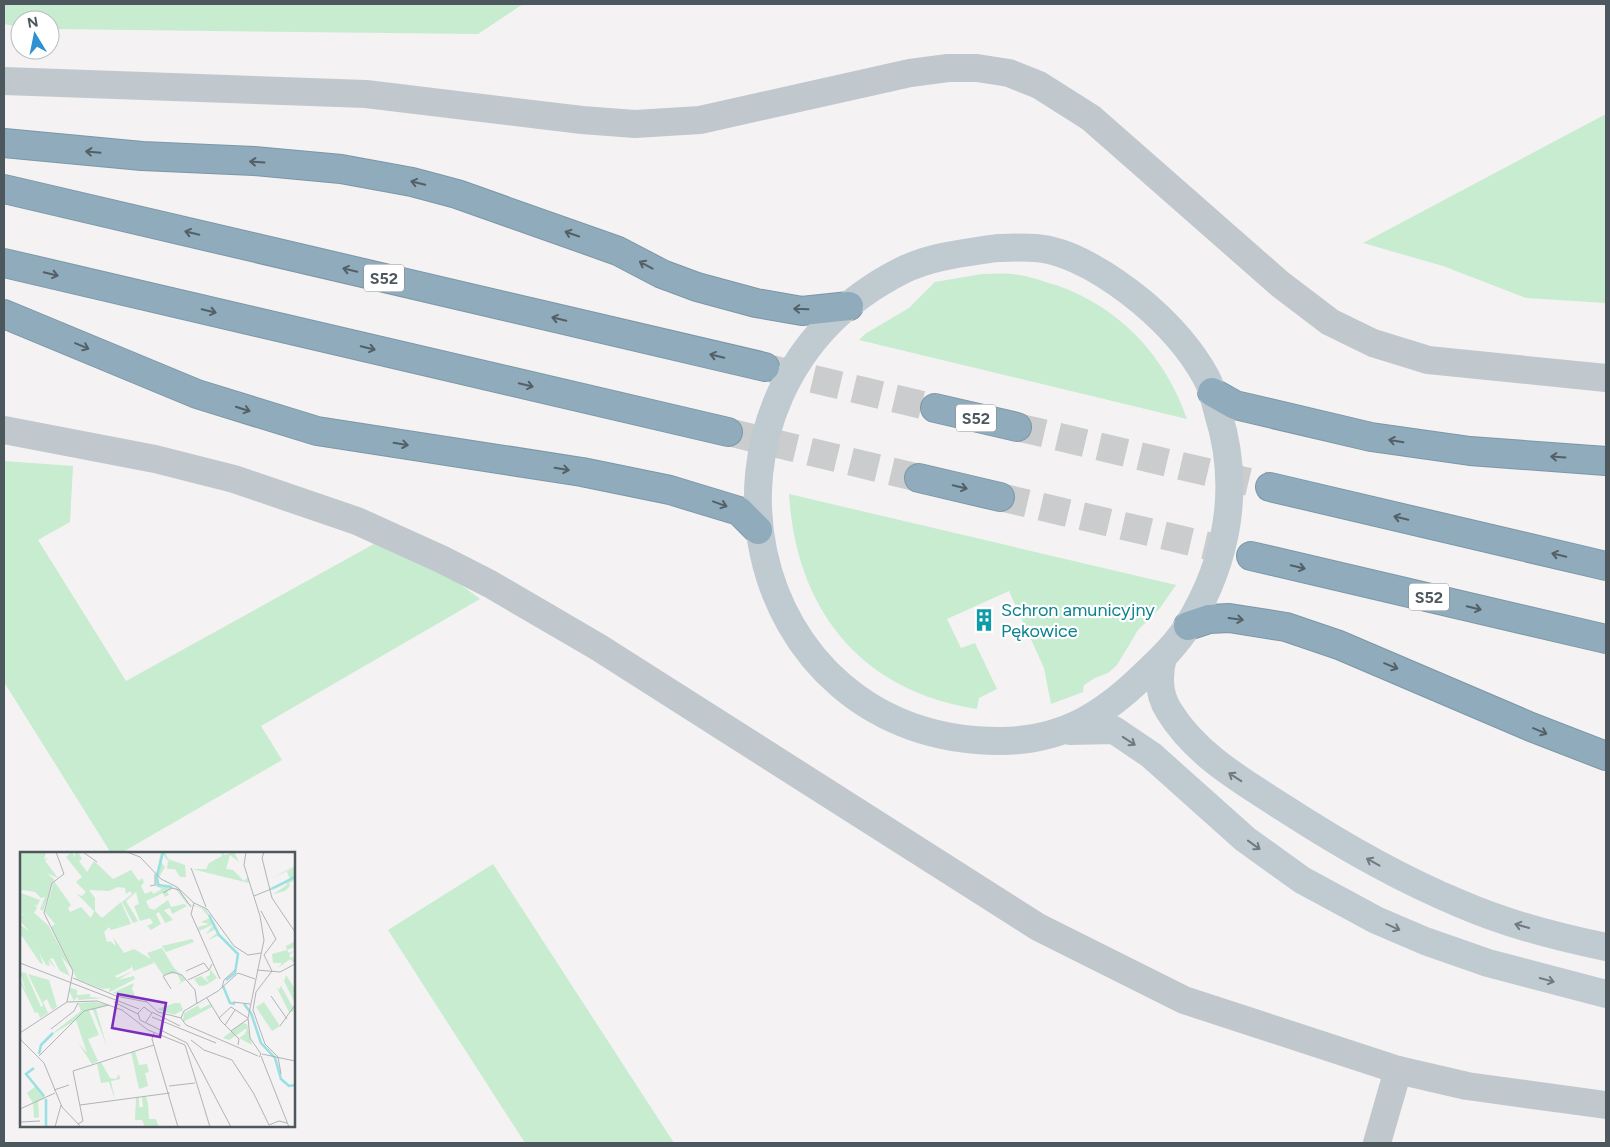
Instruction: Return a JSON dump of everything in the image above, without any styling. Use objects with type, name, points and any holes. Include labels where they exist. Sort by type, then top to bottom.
[{"type":"highway","points":[[4,143],[142,156],[254,161],[341,169],[412,182],[457,194],[618,251],[662,274],[697,287],[756,303],[802,311],[849,306]]},
{"type":"highway","name":"S52","points":[[4,189],[765,367]]},
{"type":"highway","points":[[4,263],[728,432]]},
{"type":"highway","points":[[4,314],[197,394],[317,431],[582,472],[670,490],[740,511],[758,530]]},
{"type":"highway","points":[[1212,392],[1235,405],[1371,437],[1470,451],[1606,461]]},
{"type":"highway","name":"S52","points":[[936,408],[1017,427]]},
{"type":"highway","points":[[919,478],[1000,497]]},
{"type":"highway","points":[[1270,487],[1606,566]]},
{"type":"highway","name":"S52","points":[[1251,556],[1606,639]]},
{"type":"highway","points":[[1188,626],[1209,619],[1228,618],[1286,627],[1339,645],[1532,728],[1606,756]]},
{"type":"main road","points":[[1066,731],[1120,698],[1163,657],[1188,626],[1211,583],[1222,552],[1228,519],[1230,486],[1224,429],[1212,392],[1194,358],[1177,336],[1145,304],[1107,277],[1080,261],[1038,248],[997,248],[933,259],[899,272],[832,319],[794,368],[779,397],[768,425],[756,486],[758,530],[769,579],[785,614],[802,642],[824,668],[849,690],[873,707],[904,723],[940,735],[1004,741],[1041,738],[1066,731],[1114,730],[1151,755],[1245,839],[1302,880],[1376,920],[1425,941],[1488,963],[1606,994]]},
{"type":"main road","points":[[1163,657],[1159,681],[1168,710],[1184,732],[1224,770],[1338,843],[1405,879],[1462,905],[1510,923],[1606,947]]},
{"type":"street","points":[[4,81],[366,94],[582,120],[635,124],[700,120],[910,73],[938,69],[976,68],[1009,73],[1039,85],[1091,118],[1280,284],[1330,322],[1373,343],[1428,360],[1606,378]]},
{"type":"street","points":[[4,430],[155,459],[234,479],[310,504],[403,541],[490,584],[598,647],[1038,927],[1184,1000],[1398,1070],[1467,1086],[1606,1105]]},
{"type":"street","points":[[1377,1143],[1398,1070]]},
{"type":"green space","points":[[4,4],[523,4],[478,34],[60,29],[60,10],[10,10],[10,25],[4,24]]},
{"type":"green space","points":[[1606,114],[1606,303],[1526,298],[1443,266],[1363,243]]},
{"type":"green space","points":[[982,274],[1012,274],[1034,278],[1056,285],[1101,307],[1138,337],[1153,355],[1178,396],[1187,419],[859,340],[865,334],[909,308],[935,282]]},
{"type":"green space","points":[[4,461],[73,466],[70,522],[38,540],[126,681],[392,534],[480,599],[261,726],[282,760],[123,852],[110,852],[4,682]]},
{"type":"green space","points":[[789,494],[1176,585],[1160,608],[1138,630],[1117,665],[1108,673],[1084,685],[1083,692],[1051,704],[1044,668],[1009,591],[947,619],[961,648],[975,643],[997,689],[979,698],[977,709],[936,699],[899,684],[868,663],[842,638],[821,608],[805,574],[794,536]]},
{"type":"green space","points":[[493,864],[674,1143],[525,1143],[388,930]]},
{"type":"tunnel","points":[[772,369],[935,408]]},
{"type":"tunnel","points":[[1017,427],[1270,487]]},
{"type":"tunnel","points":[[728,432],[919,478]]},
{"type":"tunnel","points":[[1000,497],[1251,556]]},
{"type":"place","name":"Schron amunicyjny Pękowice","points":[[984,620]]}]
